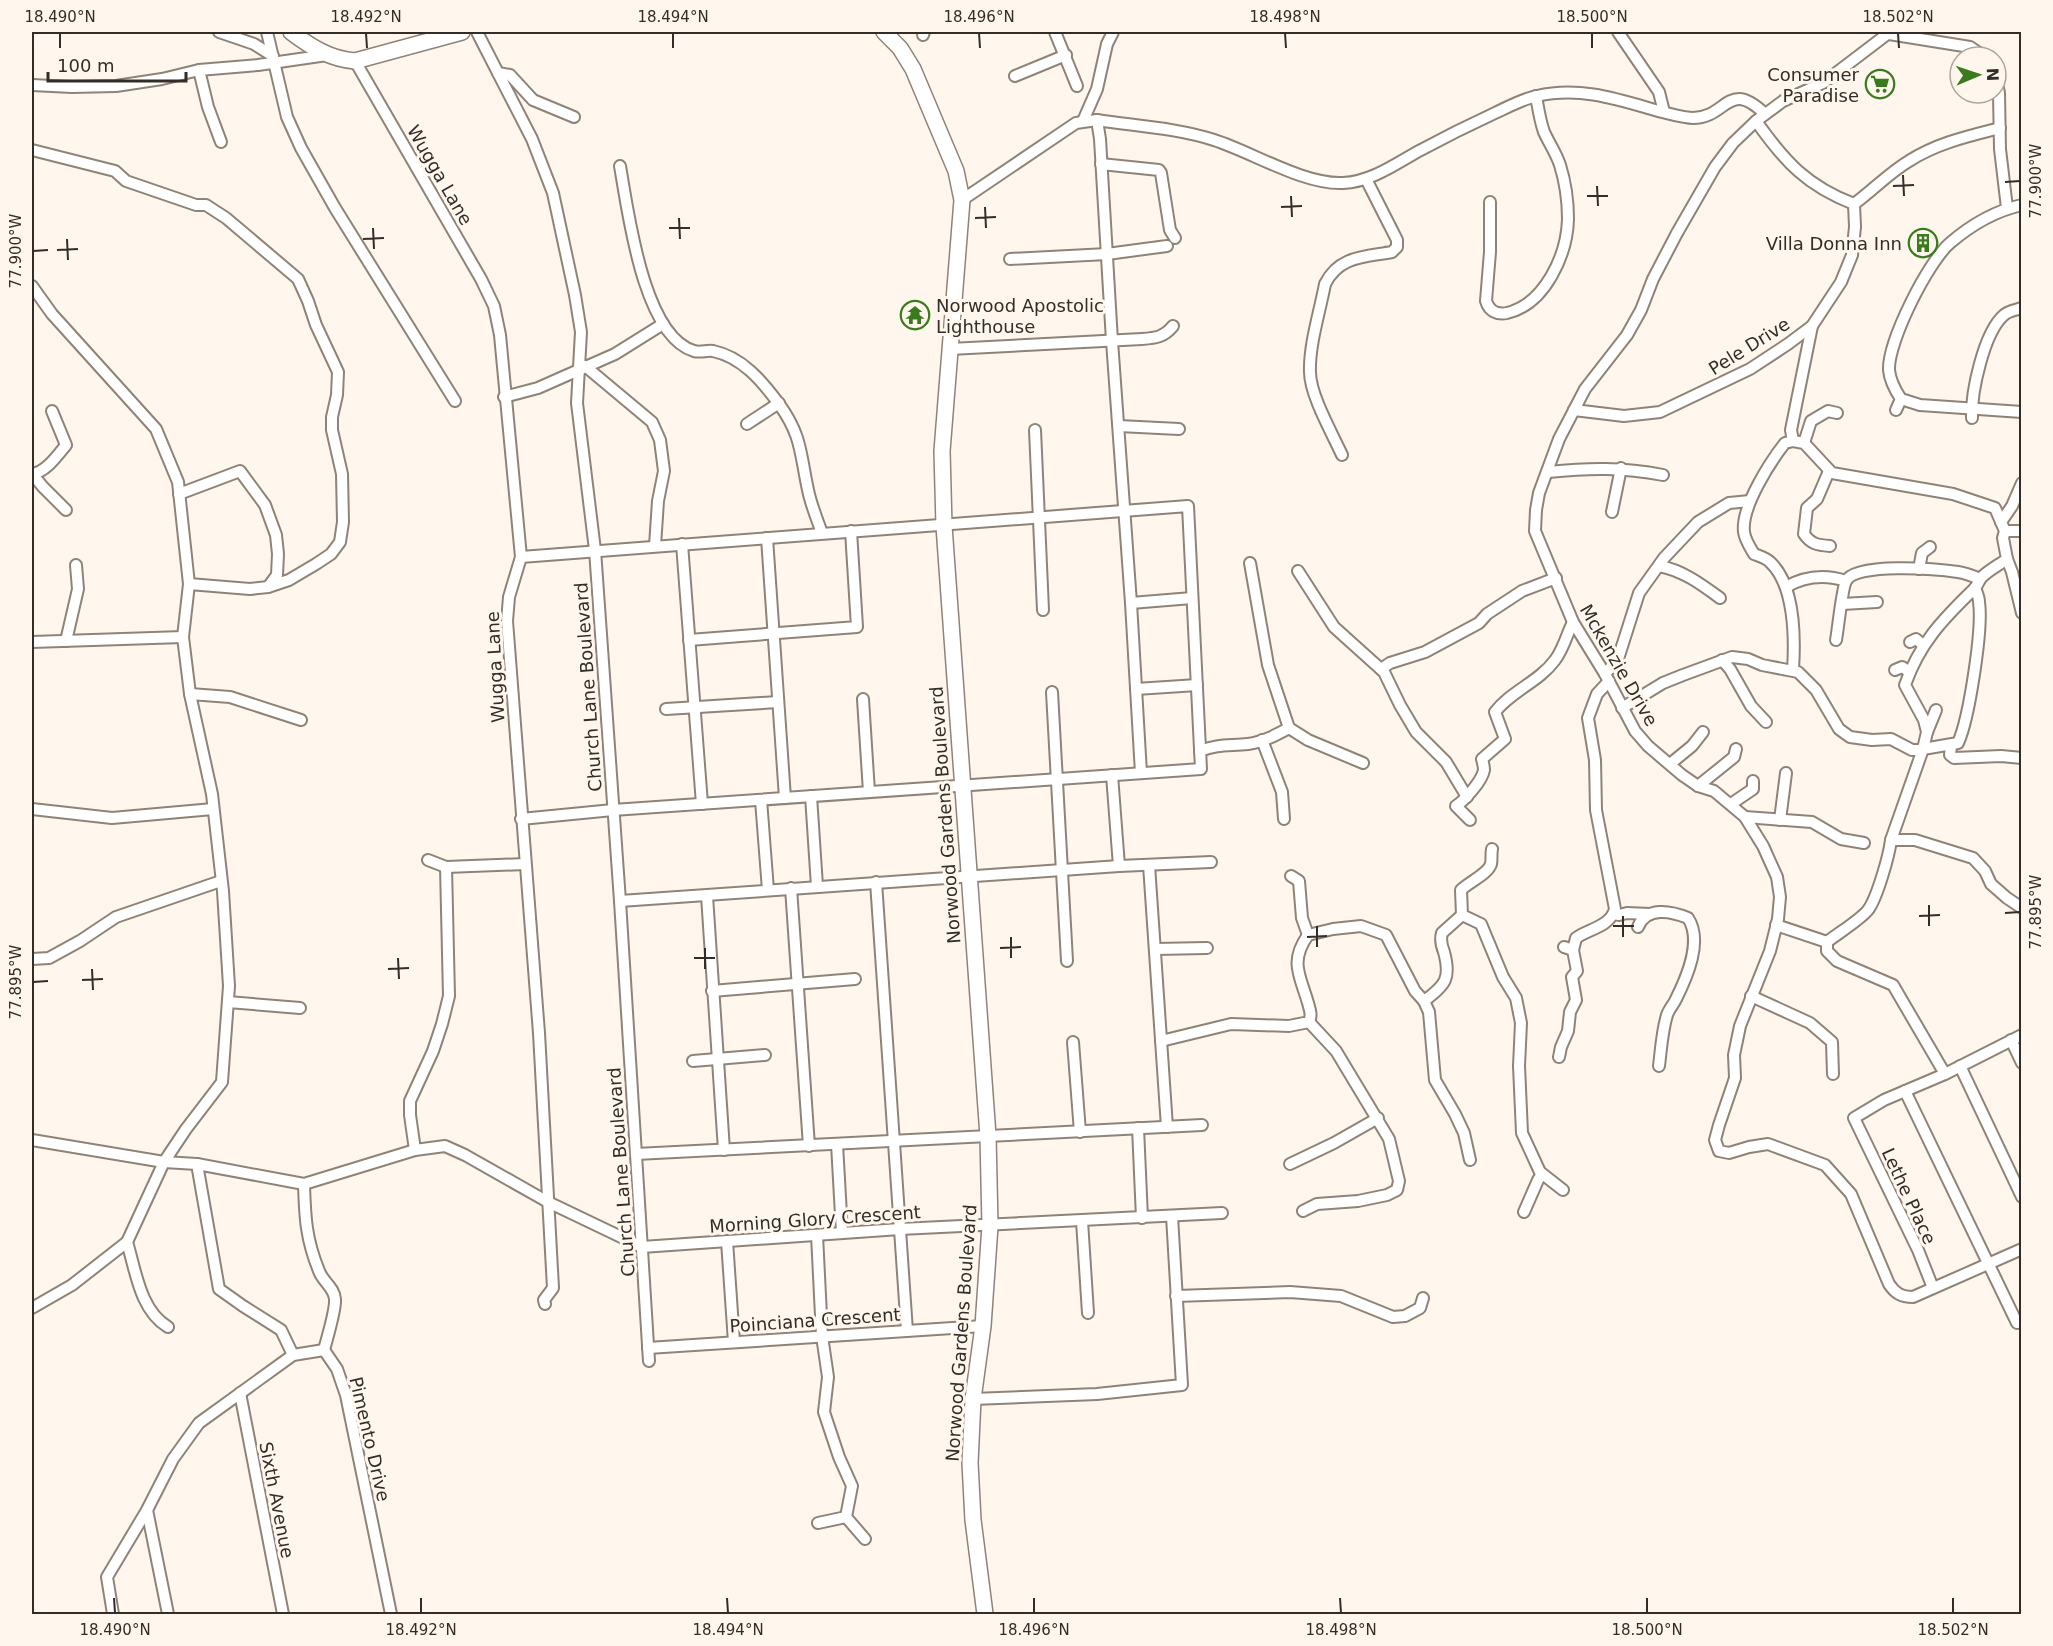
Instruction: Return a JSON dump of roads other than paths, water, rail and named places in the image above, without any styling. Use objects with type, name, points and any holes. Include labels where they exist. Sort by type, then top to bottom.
[{"type":"street","points":[[219,32],[254,44],[274,59]]},
{"type":"street","points":[[267,32],[287,117],[301,148],[454,401]]},
{"type":"street","points":[[291,32],[327,55],[339,60],[355,61],[462,32]]},
{"type":"street","name":"Church Lane Boulevard","points":[[477,32],[532,139],[553,193],[581,332],[582,368],[577,403],[595,550],[649,1361]]},
{"type":"street","name":"Norwood Gardens Boulevard","points":[[884,32],[900,48],[914,69],[956,171],[962,200],[942,451],[944,526],[988,1136],[990,1226],[983,1326],[973,1399],[970,1454],[971,1486],[985,1614]]},
{"type":"street","points":[[1055,32],[1077,86]]},
{"type":"street","points":[[1083,121],[1097,89],[1107,44],[1113,32]]},
{"type":"street","points":[[1618,32],[1659,92],[1664,112]]},
{"type":"street","points":[[1889,33],[1958,45]]},
{"type":"street","name":"Mckenzie Drive","points":[[1889,33],[1823,83],[1783,101],[1760,117],[1732,143],[1677,233],[1627,335],[1585,388],[1559,439],[1539,493],[1535,531],[1573,622],[1607,677],[1635,731],[1648,746],[1698,786],[1714,791],[1745,817],[1763,846],[1777,877],[1780,897],[1776,925],[1770,951],[1750,996],[1740,1026],[1734,1054],[1735,1078],[1715,1140],[1719,1150],[1729,1154],[1767,1144],[1825,1165],[1851,1194],[1888,1284],[1895,1292],[1905,1297],[1913,1297],[1933,1288]]},
{"type":"street","points":[[32,85],[116,86],[162,80],[199,70],[274,59],[327,55]]},
{"type":"street","points":[[1015,76],[1066,55]]},
{"type":"street","name":"Wugga Lane","points":[[355,61],[481,279],[494,306],[500,336],[520,557],[508,597],[507,621],[539,1033],[553,1288],[544,1300],[545,1304]]},
{"type":"street","points":[[199,70],[220,142]]},
{"type":"street","points":[[498,73],[510,75],[534,100],[574,117]]},
{"type":"street","points":[[962,200],[1076,123],[1097,120],[1191,134],[1214,140],[1308,177],[1339,183],[1366,179],[1444,137],[1536,96],[1569,92],[1602,95],[1692,118],[1700,117],[1743,98],[1753,103],[1776,148],[1792,166],[1814,184],[1854,204],[1885,178],[1918,156],[1962,138],[2000,128]]},
{"type":"street","points":[[1490,202],[1490,252],[1486,301],[1495,313],[1505,314],[1521,309],[1539,295],[1551,276],[1563,249],[1568,220],[1566,190],[1560,166],[1544,132],[1536,96]]},
{"type":"street","points":[[1999,105],[2000,149],[2007,208]]},
{"type":"street","points":[[1097,120],[1141,773]]},
{"type":"street","points":[[32,150],[115,171],[126,182],[196,205],[206,205],[226,218],[298,279],[338,372],[338,395],[332,417],[332,430],[342,474],[343,522],[340,542],[331,554],[290,579],[268,587],[249,589],[189,585]]},
{"type":"street","points":[[1010,259],[1107,254],[1171,242],[1159,170],[1101,164]]},
{"type":"street","points":[[620,166],[640,271],[663,324],[676,340],[694,351],[712,351],[736,359],[755,376],[778,403],[796,430],[809,493],[822,533]]},
{"type":"street","points":[[1342,455],[1313,389],[1310,374],[1311,359],[1325,284],[1330,274],[1350,260],[1392,252],[1397,247],[1397,240],[1366,179]]},
{"type":"street","name":"Pele Drive","points":[[1574,410],[1624,416],[1660,412],[1750,369],[1812,326],[1841,282],[1852,255],[1855,227],[1854,204]]},
{"type":"street","points":[[2022,205],[2007,208],[1984,218],[1948,245],[1924,277],[1905,315],[1890,356],[1889,371],[1894,388],[1901,399],[1920,405],[1972,413],[2022,412]]},
{"type":"street","points":[[32,286],[58,321],[156,429],[178,482],[189,585],[183,637],[190,694],[213,809],[229,986],[222,1082],[164,1162],[127,1242],[72,1285],[32,1308]]},
{"type":"street","points":[[1972,413],[1978,373],[1987,341],[2004,314],[2022,308]]},
{"type":"street","points":[[504,397],[538,388],[615,354],[663,324]]},
{"type":"street","points":[[950,349],[1159,337],[1173,326]]},
{"type":"street","points":[[1812,326],[1791,430],[1798,442],[1828,471],[1887,487],[1927,494],[1960,496],[1995,508],[2003,526],[2007,559],[2022,613]]},
{"type":"street","points":[[582,368],[652,422],[660,440],[664,471],[657,501],[655,546]]},
{"type":"street","points":[[1896,410],[1901,399]]},
{"type":"street","points":[[747,424],[778,403]]},
{"type":"street","points":[[52,411],[66,445],[53,461],[32,474],[66,510]]},
{"type":"street","points":[[1798,442],[1811,421],[1828,411],[1837,413]]},
{"type":"street","points":[[1119,426],[1179,429]]},
{"type":"street","points":[[1035,430],[1043,610]]},
{"type":"street","points":[[1793,670],[1795,647],[1784,580],[1769,561],[1754,554],[1744,530],[1750,501],[1776,454],[1785,443],[1798,442]]},
{"type":"street","points":[[1548,472],[1621,468],[1663,475]]},
{"type":"street","points":[[1612,512],[1621,468]]},
{"type":"street","points":[[179,494],[240,471],[265,505],[276,535],[277,575],[268,587]]},
{"type":"street","points":[[1828,471],[1817,499],[1807,508],[1804,534],[1816,545],[1830,546]]},
{"type":"street","points":[[2003,526],[2022,483]]},
{"type":"street","points":[[1614,914],[1596,810],[1595,760],[1588,718],[1597,694],[1618,659],[1639,593],[1659,566],[1698,522],[1729,503],[1750,501]]},
{"type":"street","points":[[520,557],[1188,506],[1201,769],[613,810],[521,819]]},
{"type":"street","points":[[2003,526],[2022,531]]},
{"type":"street","points":[[689,640],[857,627],[850,531]]},
{"type":"street","points":[[766,538],[785,798]]},
{"type":"street","points":[[682,544],[702,804]]},
{"type":"street","points":[[1919,568],[1922,554],[1930,547]]},
{"type":"street","points":[[1927,732],[1906,689],[1905,685],[1910,672],[1923,645],[1950,612],[2007,559]]},
{"type":"street","points":[[1250,563],[1268,665],[1290,728],[1308,740],[1363,763]]},
{"type":"street","points":[[66,641],[78,589],[76,565]]},
{"type":"street","points":[[1659,566],[1671,568],[1688,576],[1720,598]]},
{"type":"street","points":[[1836,640],[1846,581],[1855,573],[1919,568],[1961,572],[1978,584]]},
{"type":"street","points":[[1298,571],[1334,627],[1381,669],[1416,732],[1446,762],[1467,797]]},
{"type":"street","points":[[1786,588],[1799,579],[1832,577],[1846,581]]},
{"type":"street","points":[[1381,669],[1390,663],[1425,652],[1479,623],[1487,614],[1522,591],[1556,578]]},
{"type":"street","points":[[1623,708],[1663,683],[1732,657],[1798,672],[1816,690],[1839,729],[1850,737],[1864,740],[1891,739],[1912,750],[1951,746],[1958,743],[1962,734],[1971,686],[1980,619],[1978,584]]},
{"type":"street","points":[[1131,603],[1192,598]]},
{"type":"street","points":[[1842,604],[1877,602]]},
{"type":"street","points":[[1470,820],[1456,806],[1467,797],[1484,770],[1482,759],[1505,739],[1495,712],[1504,700],[1536,678],[1555,660],[1573,622]]},
{"type":"street","points":[[32,642],[183,637]]},
{"type":"street","points":[[1910,642],[1916,639],[1923,645]]},
{"type":"street","points":[[1722,660],[1730,669],[1751,706],[1766,722]]},
{"type":"street","points":[[1895,670],[1902,668],[1910,672]]},
{"type":"street","points":[[1136,689],[1197,685]]},
{"type":"street","points":[[1052,692],[1066,961]]},
{"type":"street","points":[[190,694],[230,698],[301,720]]},
{"type":"street","points":[[863,699],[869,792]]},
{"type":"street","points":[[666,709],[778,702]]},
{"type":"street","points":[[1827,942],[1868,910],[1936,710]]},
{"type":"street","points":[[1200,751],[1214,746],[1250,744],[1290,728]]},
{"type":"street","points":[[1670,764],[1692,746],[1703,732]]},
{"type":"street","points":[[1262,740],[1282,792],[1284,819]]},
{"type":"street","points":[[1951,746],[1950,755],[1954,758],[2001,756],[2022,758]]},
{"type":"street","points":[[1698,786],[1734,757],[1736,749]]},
{"type":"street","points":[[1780,820],[1786,773]]},
{"type":"street","points":[[1112,776],[1119,866]]},
{"type":"street","points":[[1731,804],[1753,789],[1753,781]]},
{"type":"street","points":[[811,796],[817,886]]},
{"type":"street","points":[[761,800],[768,890]]},
{"type":"street","points":[[32,809],[112,818],[213,809]]},
{"type":"street","points":[[1745,817],[1812,822],[1841,839],[1864,843]]},
{"type":"street","points":[[1891,840],[1915,840],[1973,858],[1985,871],[1991,884],[2022,908]]},
{"type":"street","points":[[1462,915],[1461,890],[1470,881],[1489,869],[1492,849]]},
{"type":"street","points":[[428,860],[446,867],[525,864]]},
{"type":"street","points":[[620,901],[876,882],[1211,862]]},
{"type":"street","points":[[1149,864],[1167,1127]]},
{"type":"street","points":[[415,1150],[410,1115],[411,1101],[433,1051],[448,996],[446,867]]},
{"type":"street","points":[[1291,876],[1299,881],[1302,918],[1308,935]]},
{"type":"street","points":[[32,959],[49,958],[80,941],[116,916],[221,881]]},
{"type":"street","points":[[876,882],[907,1331]]},
{"type":"street","points":[[791,888],[809,1146]]},
{"type":"street","points":[[706,896],[724,1150]]},
{"type":"street","points":[[1559,1057],[1568,1031],[1570,1012],[1576,1000],[1572,977],[1577,971],[1569,949],[1579,936],[1597,928],[1614,914],[1660,912],[1688,918],[1693,925],[1694,934],[1686,976],[1668,1012],[1659,1066]]},
{"type":"street","points":[[1638,927],[1641,920],[1650,914]]},
{"type":"street","points":[[1424,1001],[1437,992],[1448,975],[1441,943],[1442,933],[1462,915]]},
{"type":"street","points":[[1462,915],[1481,924],[1503,977],[1516,998],[1521,1023],[1519,1066],[1522,1133],[1536,1166],[1542,1174],[1563,1190]]},
{"type":"street","points":[[1776,925],[1827,942]]},
{"type":"street","points":[[1309,1022],[1310,1009],[1297,966],[1299,948],[1308,935],[1361,926],[1386,935],[1415,991],[1424,1001],[1429,1012],[1435,1080],[1464,1133],[1470,1160]]},
{"type":"street","points":[[1827,942],[1827,951],[1837,961],[1893,985],[1945,1074]]},
{"type":"street","points":[[1155,949],[1207,948]]},
{"type":"street","points":[[712,991],[855,979]]},
{"type":"street","points":[[1750,996],[1810,1023],[1832,1042],[1833,1074]]},
{"type":"street","points":[[228,1002],[300,1008]]},
{"type":"street","points":[[1161,1041],[1231,1024],[1289,1026],[1309,1022]]},
{"type":"street","points":[[1304,1211],[1317,1204],[1387,1196],[1397,1191],[1399,1181],[1389,1139],[1378,1118],[1336,1051],[1309,1022]]},
{"type":"street","points":[[2017,1323],[1905,1091],[1945,1074],[2022,1035]]},
{"type":"street","points":[[2011,1040],[2022,1063]]},
{"type":"street","points":[[1073,1042],[1080,1132]]},
{"type":"street","points":[[693,1061],[765,1055]]},
{"type":"street","points":[[1960,1066],[2022,1197]]},
{"type":"street","name":"Lethe Place","points":[[1905,1091],[1884,1100],[1854,1118],[1918,1250],[1933,1288]]},
{"type":"street","points":[[1290,1164],[1378,1118]]},
{"type":"street","points":[[636,1155],[1202,1125]]},
{"type":"street","points":[[1138,1128],[1142,1218]]},
{"type":"street","points":[[32,1140],[164,1162],[197,1164],[304,1184],[415,1150],[445,1146],[548,1202],[642,1246]]},
{"type":"street","points":[[837,1144],[842,1233]]},
{"type":"street","points":[[197,1164],[219,1289],[281,1330],[293,1355]]},
{"type":"street","points":[[1529,1212],[1534,1189],[1542,1174]]},
{"type":"street","points":[[113,1614],[107,1577],[147,1510],[173,1459],[199,1423],[293,1355],[324,1350],[336,1301],[332,1288],[321,1276],[313,1256],[305,1225],[304,1184]]},
{"type":"street","name":"Morning Glory Crescent","points":[[642,1246],[900,1229],[1222,1213]]},
{"type":"street","points":[[973,1399],[1097,1394],[1182,1385],[1172,1216]]},
{"type":"street","points":[[1082,1221],[1088,1313]]},
{"type":"street","points":[[817,1234],[822,1336],[828,1377],[824,1412],[839,1457],[852,1486],[846,1517]]},
{"type":"street","points":[[727,1241],[734,1342]]},
{"type":"street","points":[[127,1242],[143,1296],[154,1316],[168,1327]]},
{"type":"street","points":[[1933,1288],[2022,1249]]},
{"type":"street","points":[[1176,1296],[1290,1292],[1341,1296],[1393,1317],[1405,1316],[1420,1308],[1423,1298]]},
{"type":"street","name":"Poinciana Crescent","points":[[648,1348],[983,1326]]},
{"type":"street","name":"Pimento Drive","points":[[324,1350],[337,1369],[346,1395],[391,1614]]},
{"type":"street","name":"Sixth Avenue","points":[[240,1393],[283,1614]]},
{"type":"street","points":[[147,1510],[168,1614]]},
{"type":"street","points":[[818,1523],[846,1517]]},
{"type":"street","points":[[846,1517],[865,1539]]},
{"type":"place","name":"Consumer Paradise","points":[[1880,84]]},
{"type":"place","name":"Villa Donna Inn","points":[[1923,243]]},
{"type":"place","name":"Norwood Apostolic Lighthouse","points":[[915,315]]}]
